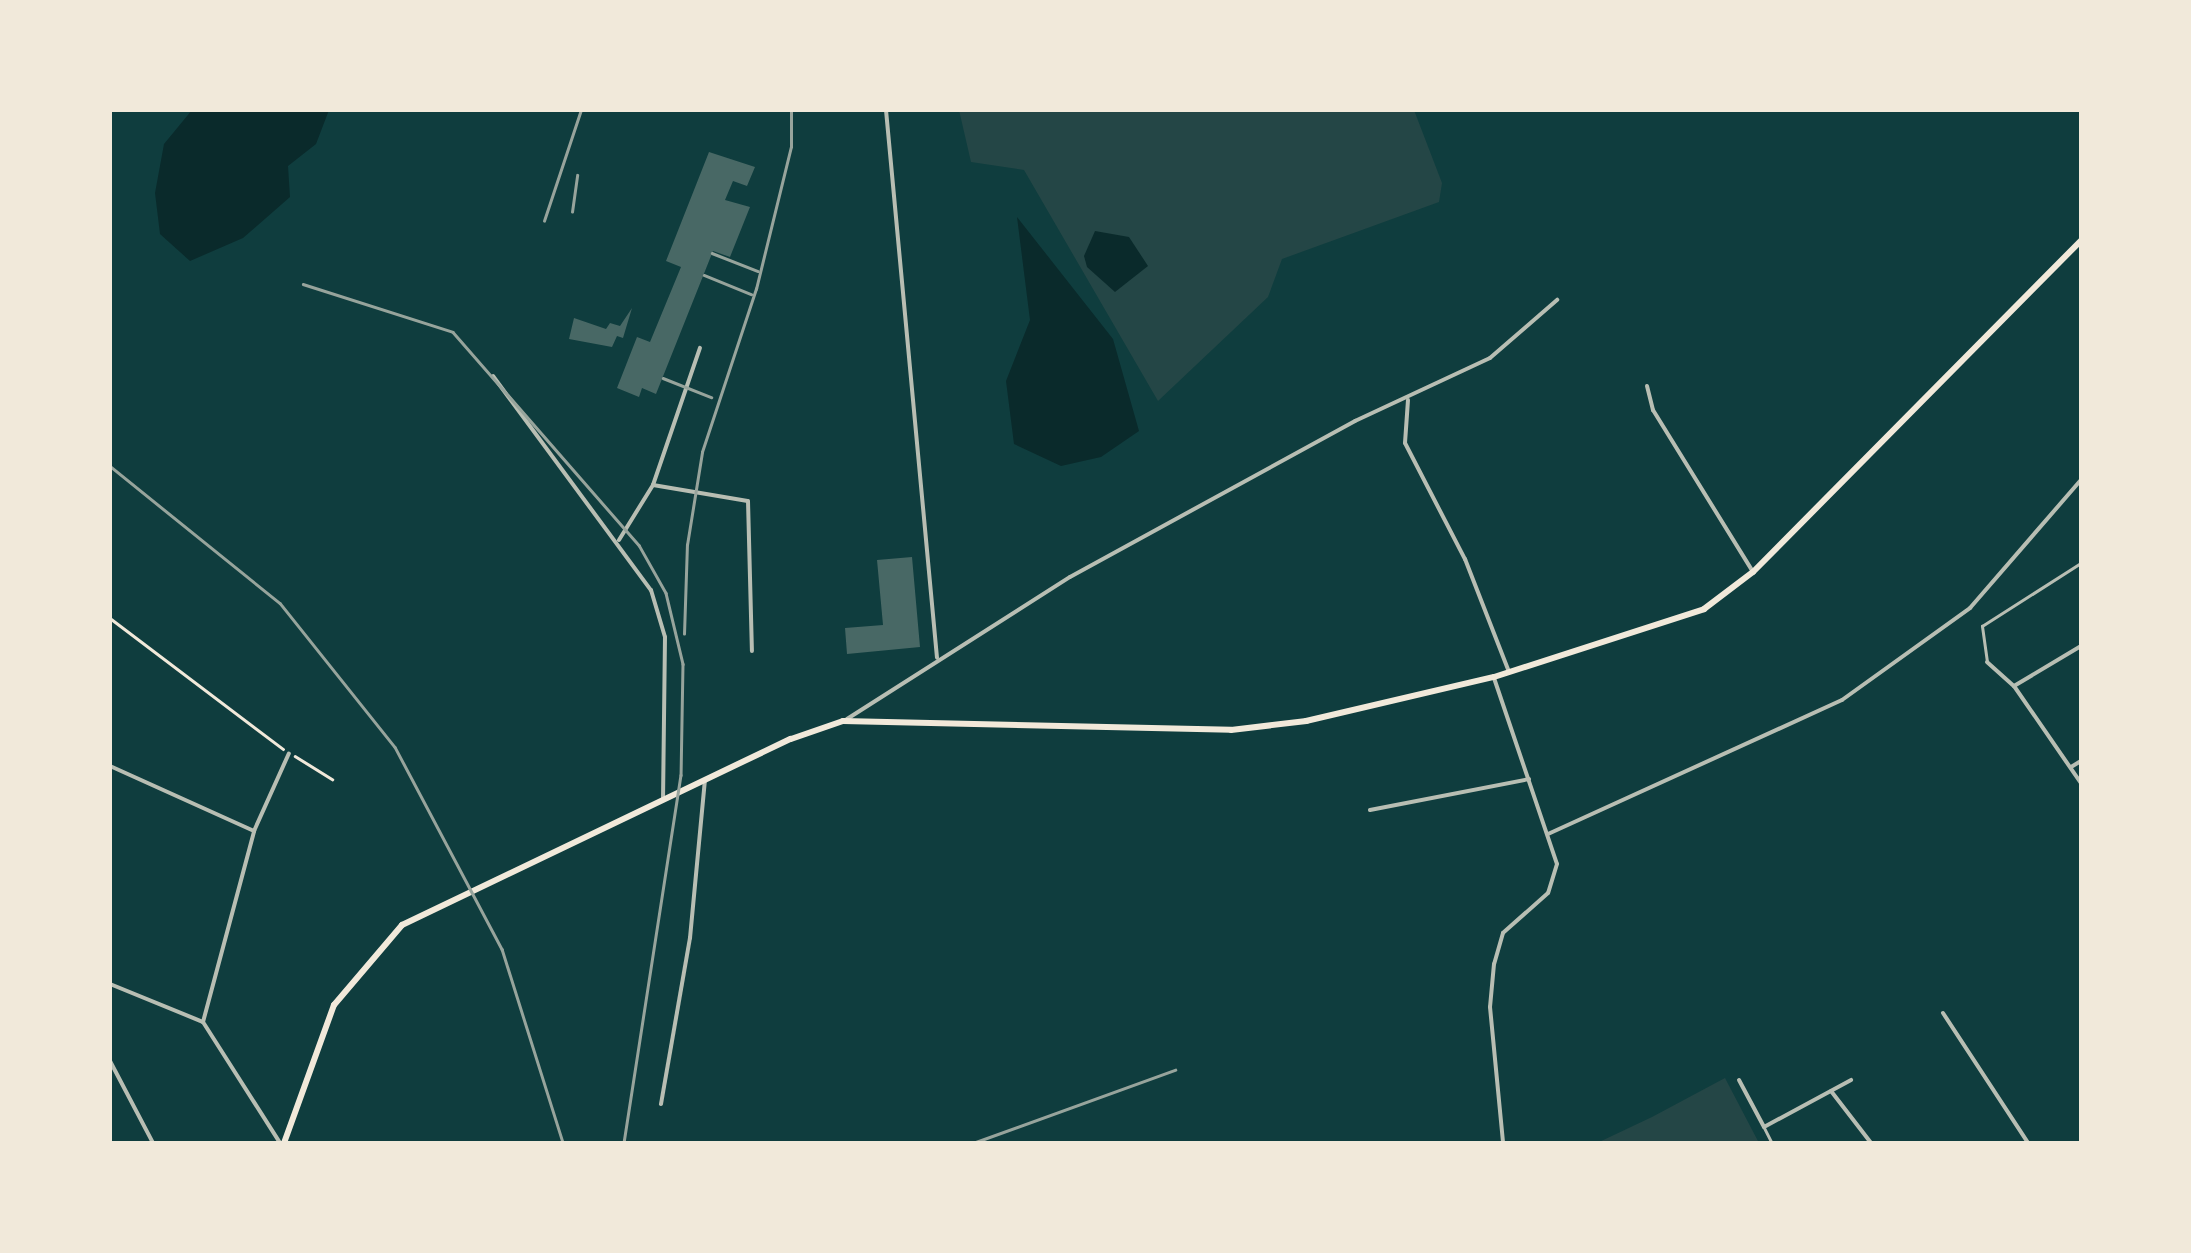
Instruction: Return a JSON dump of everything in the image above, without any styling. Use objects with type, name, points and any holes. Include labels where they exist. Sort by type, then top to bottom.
[{"type":"main road","points":[[282,1143],[334,1004],[367,960],[402,925],[704,780],[843,721],[1231,730],[1345,714],[1494,677],[1704,609],[1752,572],[2081,240]]},
{"type":"street","points":[[886,110],[937,658]]},
{"type":"street","points":[[843,721],[1070,576],[1355,421],[1490,358],[1557,300]]},
{"type":"street","points":[[619,540],[653,486],[700,348]]},
{"type":"street","points":[[493,376],[619,540],[652,590],[665,637],[663,800]]},
{"type":"street","points":[[1647,386],[1653,410],[1752,572]]},
{"type":"street","points":[[1408,399],[1405,442],[1464,559],[1509,672]]},
{"type":"street","points":[[1548,834],[1842,700],[1970,608],[2081,480]]},
{"type":"street","points":[[653,486],[748,501],[752,651]]},
{"type":"street","points":[[2014,686],[2081,646]]},
{"type":"street","points":[[1987,662],[2014,686],[2081,784]]},
{"type":"street","points":[[1494,677],[1558,864],[1548,893],[1517,914],[1494,964],[1490,1007],[1503,1143]]},
{"type":"street","points":[[203,1022],[254,831],[289,753]]},
{"type":"street","points":[[2070,767],[2081,760]]},
{"type":"street","points":[[110,766],[254,831]]},
{"type":"street","points":[[1370,810],[1529,779]]},
{"type":"street","points":[[661,1104],[690,938],[704,780]]},
{"type":"street","points":[[110,984],[203,1022],[282,1143]]},
{"type":"street","points":[[1942,1014],[2028,1143]]},
{"type":"street","points":[[110,1061],[153,1143]]},
{"type":"street","points":[[1739,1080],[1764,1127],[1852,1080]]},
{"type":"street","points":[[1830,1091],[1870,1143]]},
{"type":"lane","points":[[1987,662],[1982,626],[2081,563]]},
{"type":"lane","points":[[1764,1127],[1772,1143]]},
{"type":"path","points":[[110,618],[289,753],[332,779]]},
{"type":"shaded area","points":[[192,110],[329,110],[316,144],[288,166],[290,197],[243,238],[190,261],[160,234],[155,193],[164,144]]},
{"type":"shaded area","points":[[959,110],[1414,110],[1442,183],[1439,202],[1282,259],[1268,297],[1158,401],[1024,170],[971,162]]},
{"type":"shaded area","points":[[1017,217],[1113,339],[1139,431],[1101,457],[1061,466],[1014,444],[1006,381],[1030,320]]},
{"type":"shaded area","points":[[1095,231],[1129,237],[1148,266],[1115,292],[1087,267],[1084,256]]},
{"type":"shaded area","points":[[1725,1078],[1759,1143],[1597,1143],[1652,1117]]},
{"type":"building","points":[[709,152],[755,167],[747,186],[733,181],[725,200],[750,207],[730,257],[713,251],[656,394],[642,388],[639,397],[617,388],[637,337],[650,342],[681,267],[666,261]]},
{"type":"building","points":[[632,308],[623,338],[617,336],[612,347],[569,339],[574,318],[606,329],[610,323],[620,326]]},
{"type":"building","points":[[912,557],[920,647],[847,654],[845,628],[883,625],[877,560]]},
{"type":"railway","points":[[544,221],[581,110]]},
{"type":"railway","points":[[684,634],[687,545],[702,452],[756,289],[791,147],[791,110]]},
{"type":"railway","points":[[572,212],[577,175]]},
{"type":"railway","points":[[712,253],[758,271]]},
{"type":"railway","points":[[704,275],[751,294]]},
{"type":"railway","points":[[303,284],[453,332],[639,545],[666,593],[683,664],[681,775],[624,1143]]},
{"type":"railway","points":[[663,378],[711,397]]},
{"type":"railway","points":[[110,466],[280,603],[395,747],[502,949],[563,1143]]},
{"type":"railway","points":[[973,1143],[1175,1070]]}]
